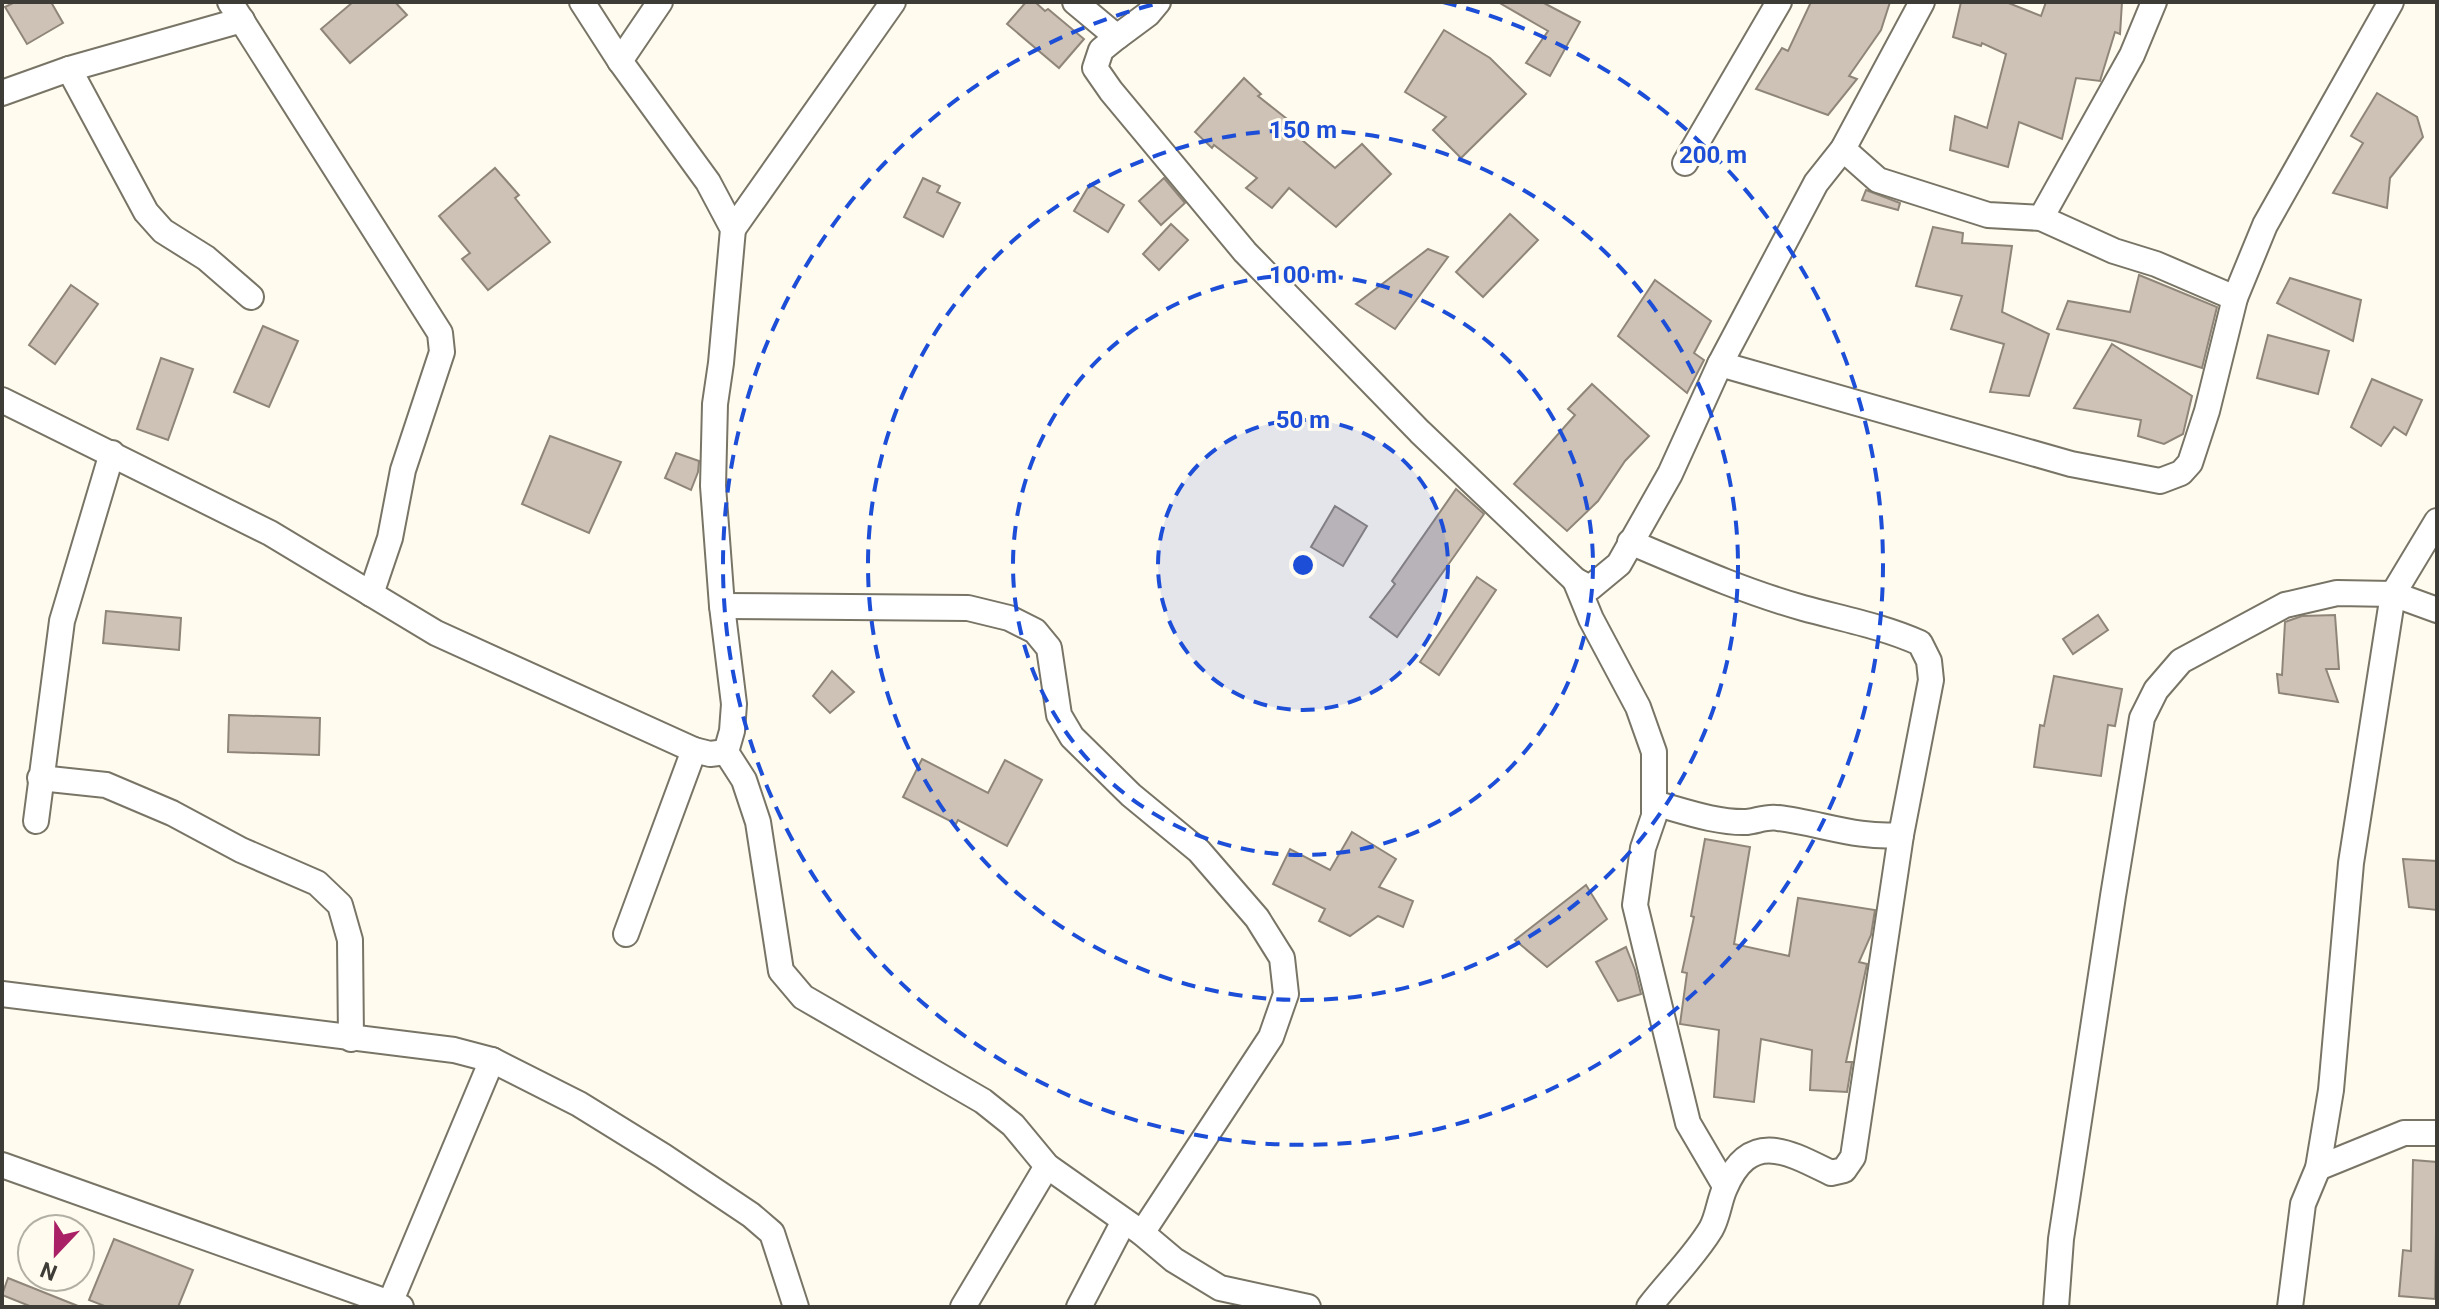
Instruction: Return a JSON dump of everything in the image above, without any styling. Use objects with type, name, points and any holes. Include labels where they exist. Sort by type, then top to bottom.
[{"type":"street","points":[[582,2],[620,61],[708,182],[733,229]]},
{"type":"street","points":[[620,61],[660,2]]},
{"type":"street","points":[[893,2],[733,229],[715,404],[713,486],[722,606],[734,704],[732,731],[726,752],[744,780],[758,822],[781,971],[803,997],[983,1101],[1013,1125],[1047,1166],[1174,1260],[1220,1288],[1308,1307]]},
{"type":"street","points":[[1075,2],[1117,37]]},
{"type":"street","points":[[1158,2],[1148,14],[1101,50],[1095,68],[1111,91],[1245,252],[1420,432],[1575,580],[1590,588],[1619,564],[1670,474],[1720,364],[1816,183],[1843,149],[1922,2]]},
{"type":"street","points":[[1685,163],[1779,2]]},
{"type":"street","points":[[2041,218],[2132,55],[2154,2]]},
{"type":"street","points":[[1720,364],[2071,464],[2160,481],[2181,473],[2190,463],[2207,411],[2235,298],[2265,225],[2391,2]]},
{"type":"street","points":[[2,93],[236,11],[440,333],[442,352],[403,470],[390,538],[371,594]]},
{"type":"street","points":[[69,69],[146,212],[163,231],[206,258],[251,297]]},
{"type":"street","points":[[1843,149],[1878,180],[1988,215],[2041,218],[2114,251],[2156,264],[2235,298]]},
{"type":"street","points":[[2,400],[270,533],[436,633],[694,750],[710,754],[726,752]]},
{"type":"street","points":[[36,821],[62,621],[112,453]]},
{"type":"street","points":[[2290,1307],[2303,1204],[2318,1168],[2331,1090],[2351,863],[2393,594],[2437,521]]},
{"type":"street","points":[[1630,542],[1712,577],[1801,607],[1890,630],[1920,643],[1929,661],[1931,680],[1901,835],[1853,1157],[1844,1170],[1831,1173],[1771,1149],[1754,1151],[1744,1158],[1725,1186],[1712,1228],[1649,1307]]},
{"type":"street","points":[[1575,580],[1644,722],[1654,752],[1654,816],[1643,848],[1635,905],[1688,1123],[1725,1186]]},
{"type":"street","points":[[2056,1307],[2061,1239],[2142,718],[2156,690],[2181,661],[2285,605],[2337,593],[2393,594],[2437,610]]},
{"type":"street","points":[[722,606],[968,608],[1009,618],[1035,631],[1049,648],[1059,715],[1072,737],[1131,795],[1199,851],[1257,918],[1282,958],[1286,994],[1271,1037],[1079,1307]]},
{"type":"street","points":[[626,934],[694,750]]},
{"type":"street","points":[[40,778],[106,785],[172,813],[241,850],[317,883],[340,905],[350,940],[351,1039]]},
{"type":"street","points":[[1654,803],[1705,817],[1746,822],[1775,817],[1844,832],[1879,837],[1901,835]]},
{"type":"street","points":[[2,994],[454,1050],[492,1060],[579,1104],[751,1215],[772,1233],[796,1307]]},
{"type":"street","points":[[2,1165],[395,1305],[492,1060]]},
{"type":"street","points":[[2318,1168],[2404,1133],[2437,1133]]},
{"type":"street","points":[[963,1307],[1047,1166]]},
{"type":"building","points":[[15,2],[51,2],[63,23],[27,44],[5,7]]},
{"type":"building","points":[[353,2],[395,2],[407,15],[350,63],[321,29]]},
{"type":"building","points":[[1026,2],[1035,2],[1045,11],[1048,9],[1084,39],[1059,68],[1007,24]]},
{"type":"building","points":[[1498,2],[1542,2],[1580,22],[1550,76],[1526,63],[1548,31]]},
{"type":"building","points":[[1811,2],[1890,2],[1881,30],[1849,76],[1857,79],[1828,115],[1756,89],[1782,48],[1788,51]]},
{"type":"building","points":[[1961,2],[2006,2],[2041,16],[2046,2],[2122,2],[2120,34],[2115,32],[2100,81],[2076,78],[2062,139],[2019,122],[2008,167],[1950,150],[1955,116],[1987,128],[2006,54],[1982,43],[1981,46],[1953,37]]},
{"type":"building","points":[[1444,30],[1490,58],[1526,94],[1461,158],[1433,130],[1446,117],[1405,92]]},
{"type":"building","points":[[1244,78],[1261,94],[1258,96],[1292,123],[1288,128],[1335,168],[1362,144],[1391,174],[1336,227],[1289,188],[1272,208],[1246,188],[1257,178],[1214,145],[1212,148],[1195,132]]},
{"type":"building","points":[[2377,93],[2417,117],[2423,137],[2390,178],[2387,208],[2333,193],[2363,143],[2351,136]]},
{"type":"building","points":[[495,168],[519,195],[515,198],[550,242],[488,290],[462,259],[470,253],[439,216]]},
{"type":"building","points":[[923,178],[940,186],[937,192],[960,203],[943,237],[904,217]]},
{"type":"building","points":[[1164,178],[1185,203],[1161,225],[1139,201]]},
{"type":"building","points":[[1090,184],[1124,205],[1108,232],[1074,211]]},
{"type":"building","points":[[1866,190],[1900,203],[1898,210],[1862,200]]},
{"type":"building","points":[[1510,214],[1538,240],[1483,297],[1456,272]]},
{"type":"building","points":[[1171,224],[1188,240],[1159,270],[1143,254]]},
{"type":"building","points":[[1933,227],[1963,233],[1962,243],[2012,246],[2002,312],[2049,334],[2029,396],[1990,392],[2004,344],[1951,329],[1962,296],[1916,286]]},
{"type":"building","points":[[1428,249],[1448,257],[1395,329],[1356,304]]},
{"type":"building","points":[[2139,275],[2217,307],[2202,368],[2115,341],[2057,329],[2068,301],[2130,312]]},
{"type":"building","points":[[2290,278],[2361,300],[2353,341],[2277,303]]},
{"type":"building","points":[[1655,280],[1711,321],[1694,353],[1704,360],[1687,393],[1618,336]]},
{"type":"building","points":[[71,285],[98,304],[55,364],[29,345]]},
{"type":"building","points":[[263,326],[298,341],[269,407],[234,392]]},
{"type":"building","points":[[2268,335],[2329,351],[2318,394],[2257,378]]},
{"type":"building","points":[[2112,344],[2192,396],[2183,434],[2164,444],[2138,436],[2141,420],[2074,408]]},
{"type":"building","points":[[161,358],[193,369],[168,440],[137,429]]},
{"type":"building","points":[[2372,379],[2422,400],[2406,435],[2394,427],[2381,446],[2351,427]]},
{"type":"building","points":[[1592,384],[1649,436],[1625,461],[1598,501],[1567,531],[1514,484],[1575,415],[1568,409]]},
{"type":"building","points":[[550,436],[621,462],[589,533],[522,504]]},
{"type":"building","points":[[676,453],[699,461],[691,490],[665,478]]},
{"type":"building","points":[[1456,489],[1484,514],[1397,637],[1370,617]]},
{"type":"building","points":[[1335,506],[1367,526],[1343,566],[1311,547]]},
{"type":"building","points":[[1477,577],[1496,590],[1439,675],[1420,662]]},
{"type":"building","points":[[106,611],[181,618],[179,650],[103,643]]},
{"type":"building","points":[[2098,615],[2108,630],[2073,654],[2063,639]]},
{"type":"building","points":[[2335,615],[2339,669],[2326,669],[2338,702],[2279,693],[2277,674],[2282,675],[2285,622],[2302,616]]},
{"type":"building","points":[[832,671],[854,692],[830,713],[813,696]]},
{"type":"building","points":[[2054,676],[2122,689],[2115,726],[2108,725],[2101,776],[2034,767],[2040,725],[2044,726]]},
{"type":"building","points":[[229,715],[320,718],[319,755],[228,752]]},
{"type":"building","points":[[922,759],[988,793],[1005,760],[1042,780],[1007,846],[958,820],[956,824],[903,797]]},
{"type":"building","points":[[1352,832],[1396,859],[1379,887],[1413,901],[1403,927],[1378,916],[1350,936],[1319,921],[1325,909],[1273,884],[1290,849],[1330,870]]},
{"type":"building","points":[[1705,839],[1750,847],[1734,944],[1789,956],[1798,898],[1875,910],[1871,935],[1859,962],[1867,964],[1846,1062],[1852,1062],[1847,1092],[1810,1090],[1812,1050],[1761,1039],[1754,1102],[1714,1097],[1719,1030],[1680,1024],[1687,973],[1682,972],[1694,917],[1691,916]]},
{"type":"building","points":[[2403,859],[2437,861],[2437,910],[2409,907]]},
{"type":"building","points":[[1586,885],[1607,919],[1547,967],[1515,940]]},
{"type":"building","points":[[1626,947],[1641,994],[1618,1001],[1596,962]]},
{"type":"building","points":[[2413,1160],[2437,1162],[2435,1299],[2399,1296],[2403,1250],[2411,1251]]},
{"type":"building","points":[[114,1239],[193,1270],[178,1307],[107,1307],[89,1300],[92,1293],[96,1293],[96,1283]]},
{"type":"building","points":[[8,1278],[16,1281],[16,1293],[46,1293],[78,1307],[32,1307],[2,1295]]}]
